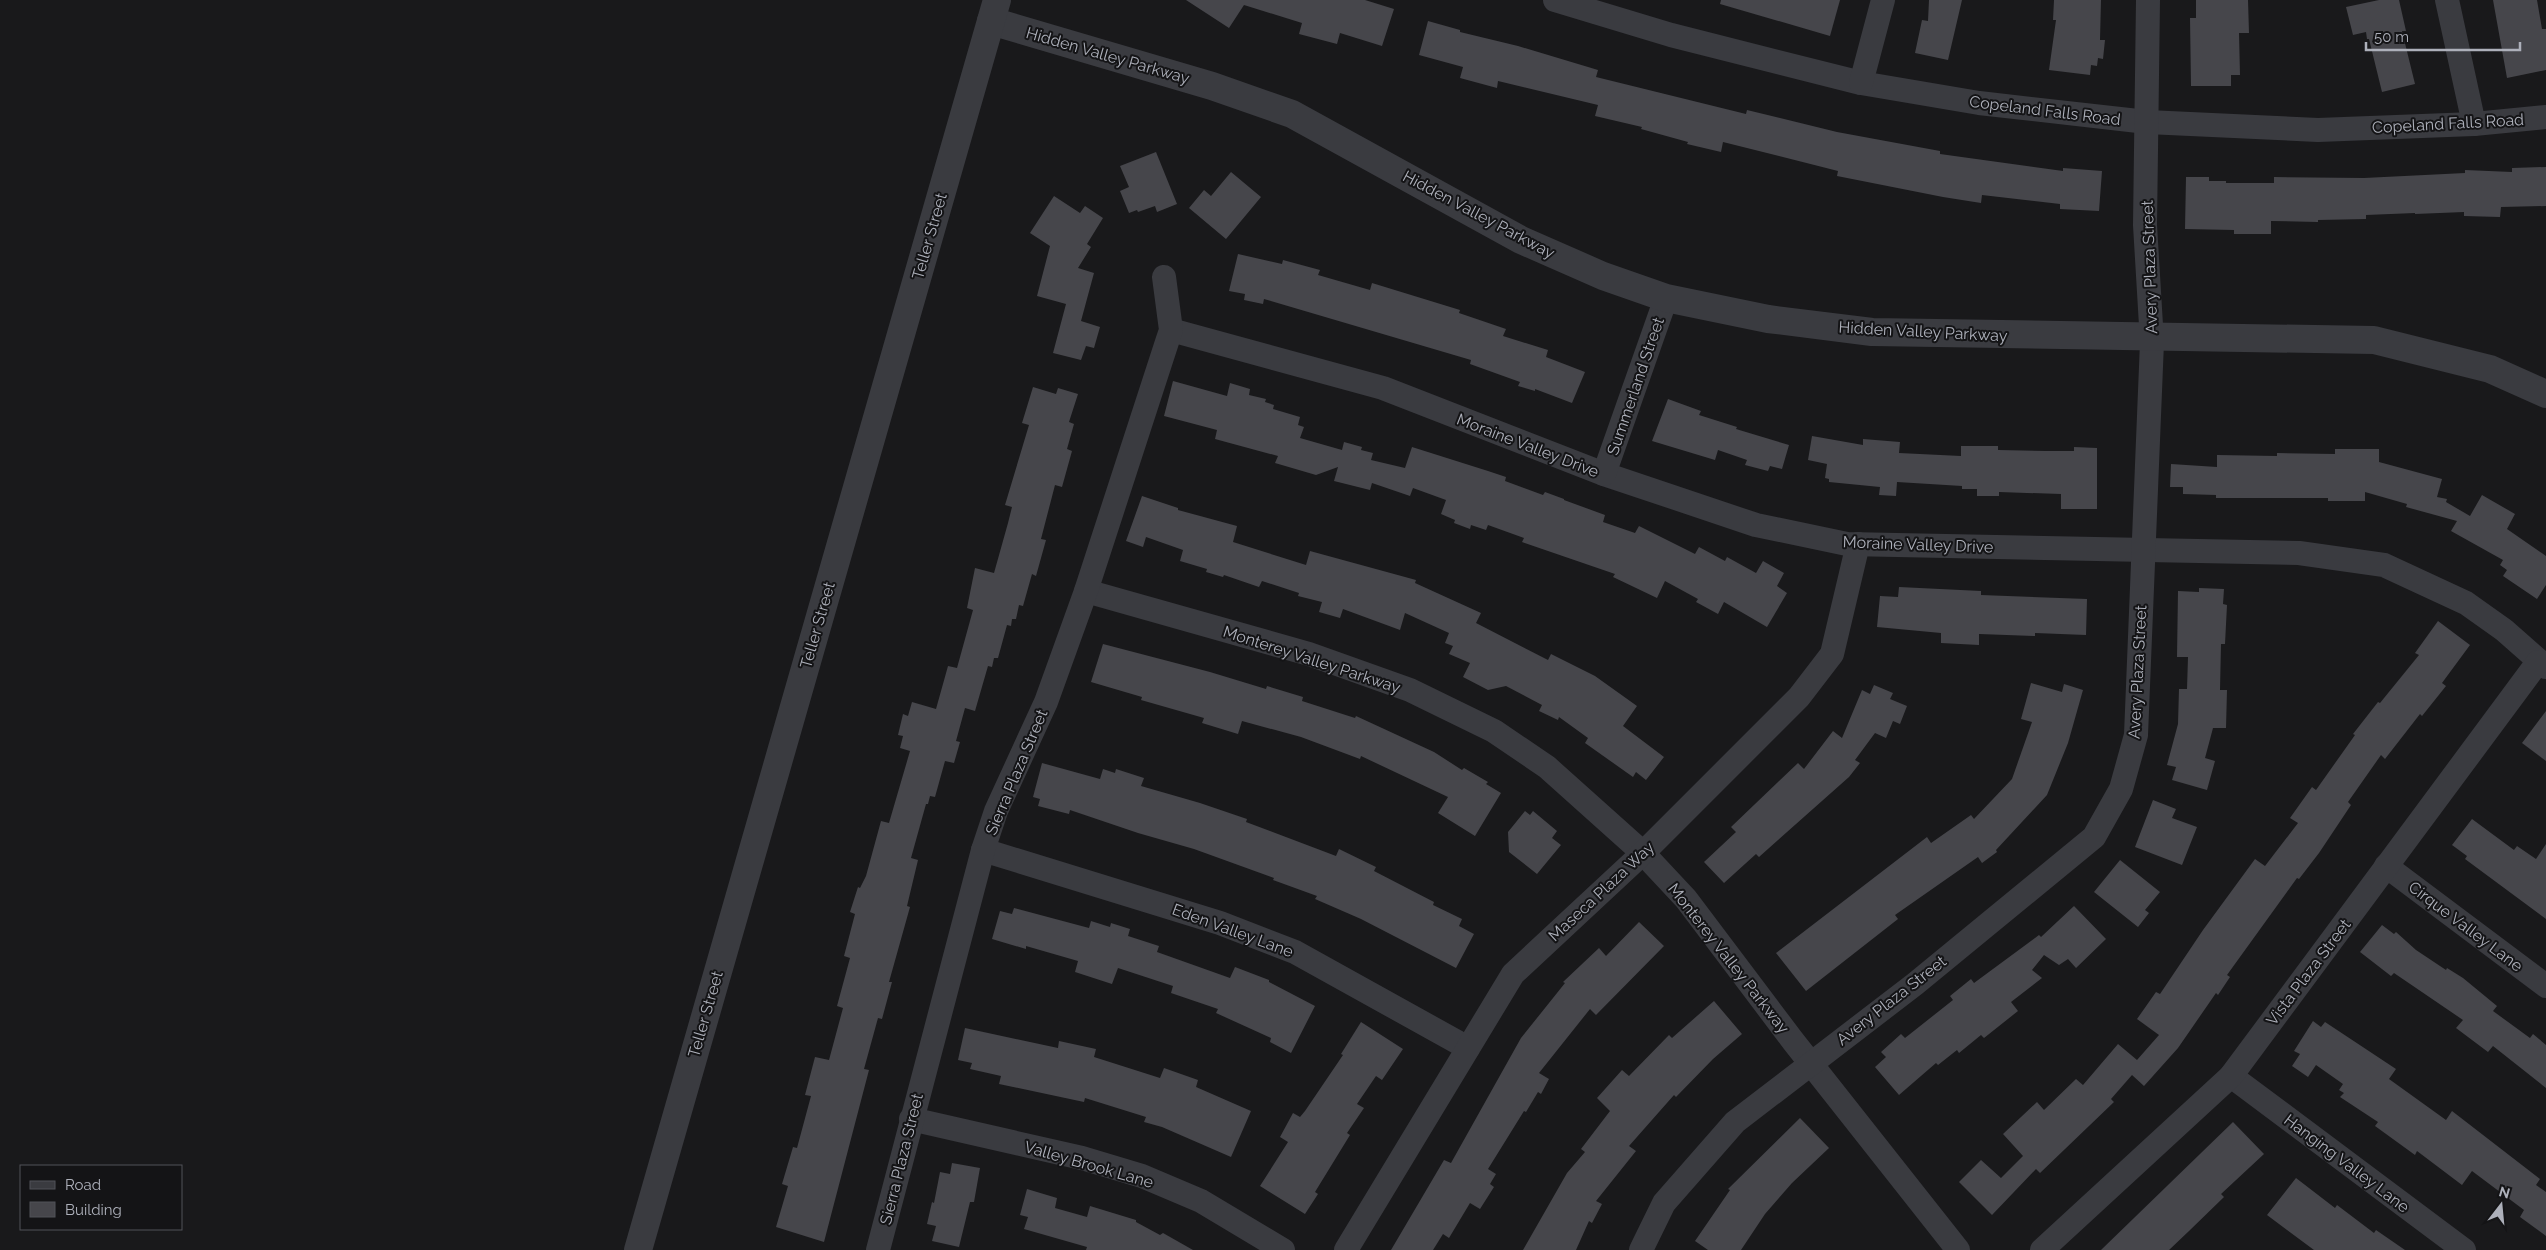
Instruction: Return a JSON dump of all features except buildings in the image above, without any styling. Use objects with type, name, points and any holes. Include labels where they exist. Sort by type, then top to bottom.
[{"type":"street","name":"Copeland Falls Road","points":[[1555,0],[1671,34],[1861,83],[1979,104],[2147,122],[2318,130],[2474,124],[2546,117]]},
{"type":"street","points":[[1861,83],[1883,0]]},
{"type":"street","name":"Avery Plaza Street","points":[[1641,1250],[1664,1203],[1735,1122],[1810,1062],[1915,984],[2094,837],[2121,789],[2136,735],[2151,336],[2145,225],[2148,0]]},
{"type":"street","points":[[2447,0],[2474,124]]},
{"type":"street","name":"Hidden Valley Parkway","points":[[994,10],[1292,114],[1521,240],[1603,276],[1666,298],[1768,319],[1872,332],[2374,340],[2490,369],[2546,394]]},
{"type":"street","name":"Teller Street","points":[[638,1250],[994,10]]},
{"type":"street","points":[[1164,277],[1171,330]]},
{"type":"street","name":"Summerland Street","points":[[1604,474],[1666,298]]},
{"type":"street","name":"Moraine Valley Drive","points":[[1171,330],[1383,388],[1604,474],[1756,526],[1858,544],[2299,553],[2384,566],[2466,603],[2504,630],[2542,664]]},
{"type":"street","name":"Sierra Plaza Street","points":[[878,1250],[910,1119],[983,850],[996,811],[1046,702],[1086,591],[1171,330]]},
{"type":"street","name":"Maseca Plaza Way","points":[[1346,1250],[1513,974],[1643,853],[1799,697],[1832,654],[1858,544]]},
{"type":"street","name":"Monterey Valley Parkway","points":[[1086,591],[1309,654],[1410,690],[1494,731],[1547,767],[1643,853],[1686,899],[1810,1062],[1958,1250]]},
{"type":"street","name":"Vista Plaza Street","points":[[2042,1250],[2231,1076],[2386,866],[2542,664]]},
{"type":"street","name":"Eden Valley Lane","points":[[983,850],[1220,923],[1295,952],[1468,1048]]},
{"type":"street","name":"Cirque Valley Lane","points":[[2386,866],[2546,986]]},
{"type":"street","name":"Hanging Valley Lane","points":[[2231,1076],[2464,1250]]},
{"type":"street","name":"Valley Brook Lane","points":[[910,1119],[1082,1158],[1142,1176],[1201,1201],[1284,1250]]}]
